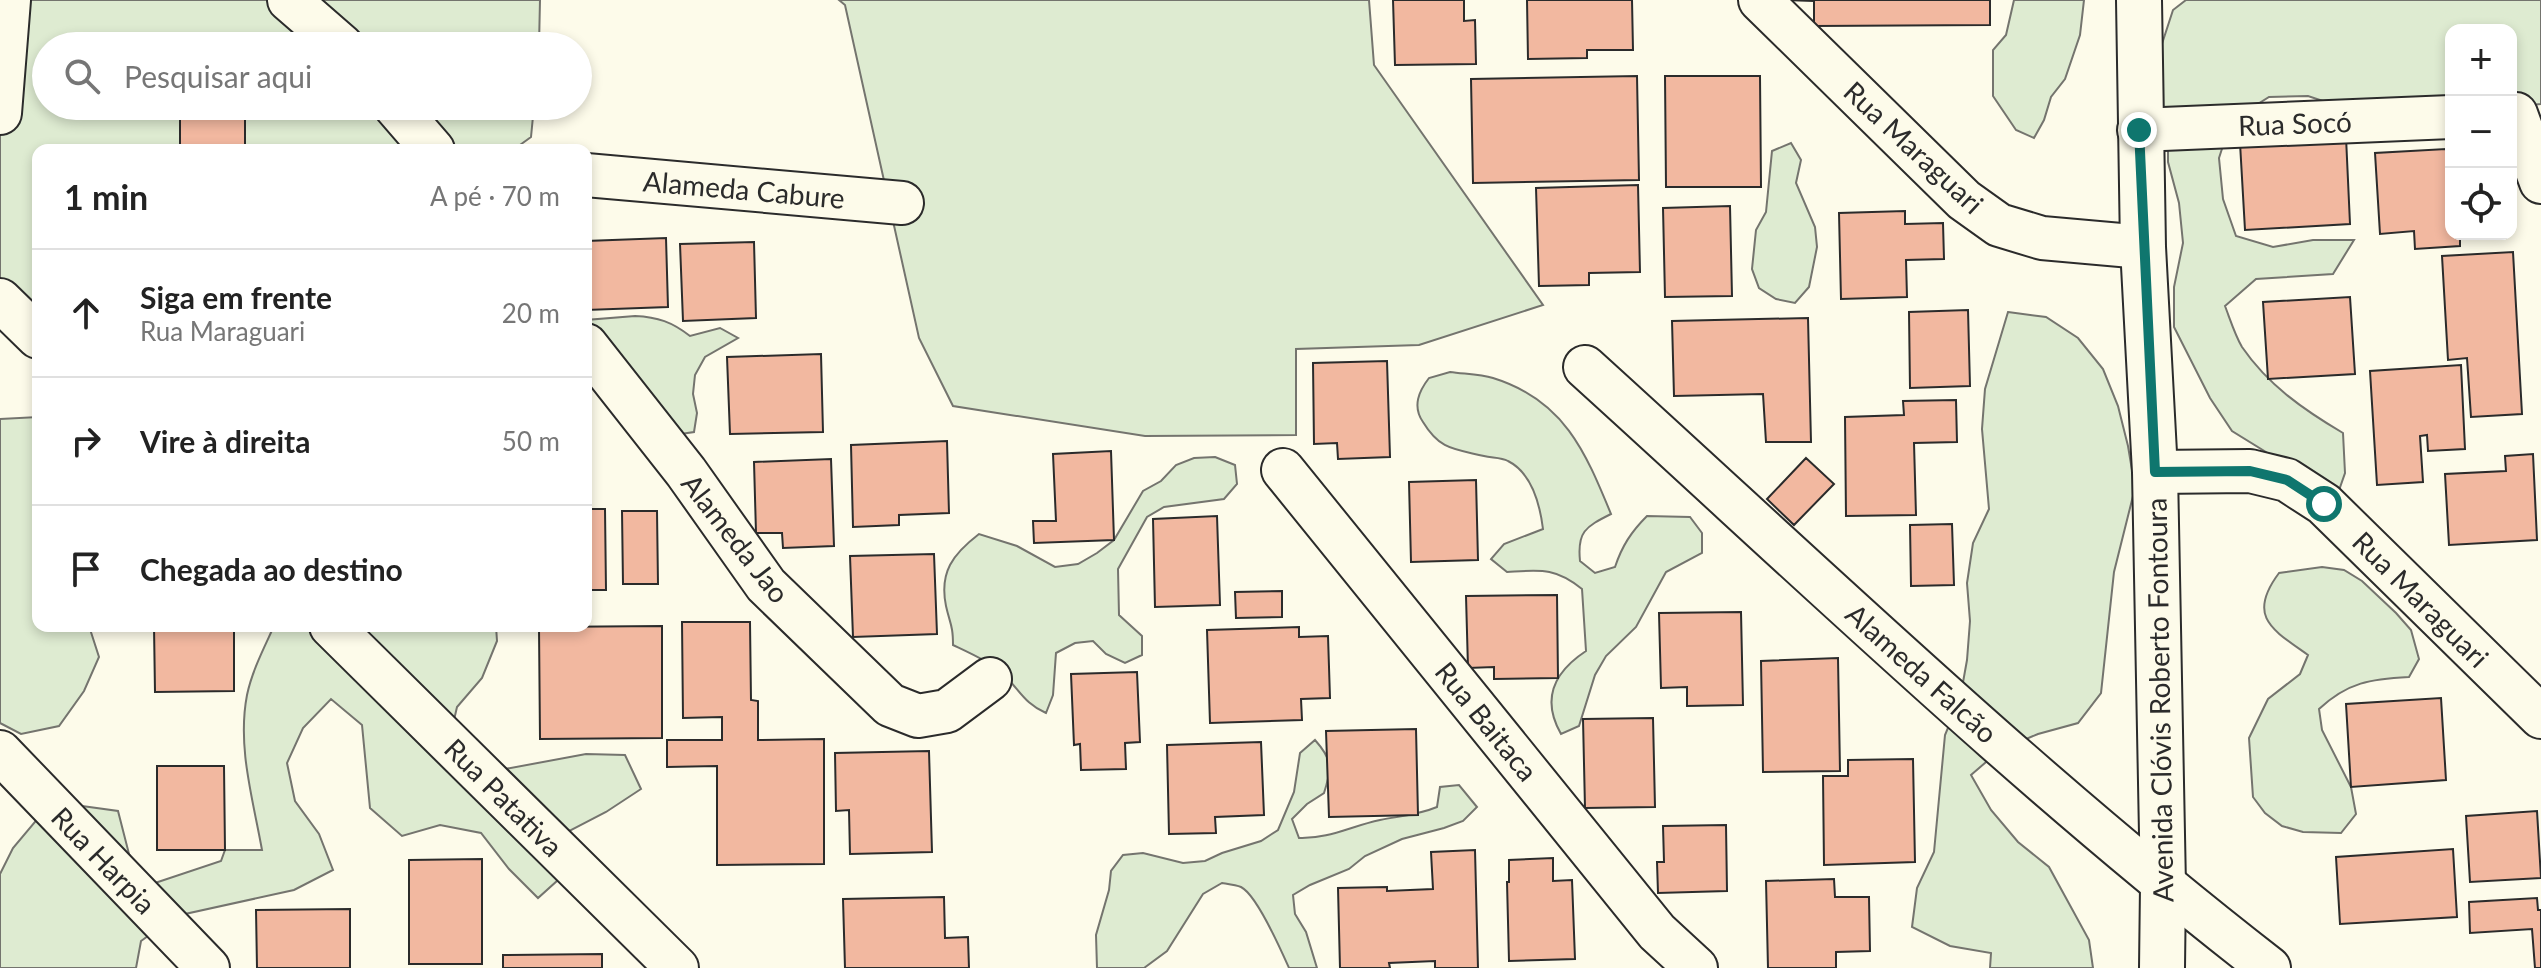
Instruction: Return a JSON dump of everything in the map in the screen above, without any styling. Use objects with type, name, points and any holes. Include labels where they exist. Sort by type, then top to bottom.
[{"type":"street","points":[[0,113],[9,0]]},
{"type":"street","points":[[289,0],[326,32]]},
{"type":"street","name":"Rua Maraguari","points":[[1760,0],[1964,200],[1999,225],[2042,238],[2143,247]]},
{"type":"street","name":"Avenida Clóvis Roberto Fontoura","points":[[2139,0],[2139,130],[2155,472],[2162,968]]},
{"type":"street","points":[[2523,114],[2541,182]]},
{"type":"street","name":"Rua Socó","points":[[2139,130],[2445,117]]},
{"type":"street","points":[[407,120],[428,144]]},
{"type":"street","name":"Alameda Cabure","points":[[592,176],[902,203]]},
{"type":"street","points":[[0,300],[32,331]]},
{"type":"street","name":"Alameda Jao","points":[[592,353],[686,472],[766,585],[890,705],[918,716],[947,711],[990,679]]},
{"type":"street","name":"Alameda Falcão","points":[[1585,367],[2036,777],[2163,886],[2269,968]]},
{"type":"street","name":"Rua Baitaca","points":[[1283,470],[1657,932],[1696,968]]},
{"type":"street","name":"Rua Maraguari","points":[[2155,472],[2250,471],[2287,480],[2324,504],[2541,717]]},
{"type":"street","name":"Rua Patativa","points":[[337,632],[677,968]]},
{"type":"street","name":"Rua Harpia","points":[[0,752],[208,968]]},
{"type":"green space","points":[[0,0],[540,0],[539,32],[32,32],[32,120],[533,120],[531,137],[521,144],[32,144],[32,315],[0,285]]},
{"type":"green space","points":[[839,0],[1369,0],[1374,65],[1543,305],[1419,345],[1296,349],[1296,435],[1145,436],[953,406],[919,338],[845,5]]},
{"type":"green space","points":[[2014,0],[2084,0],[2080,35],[2065,79],[2051,97],[2034,138],[2016,130],[1993,96],[1993,50],[2006,35]]},
{"type":"green space","points":[[2186,0],[2541,0],[2541,104],[2517,106],[2517,24],[2445,24],[2445,114],[2347,109],[2308,96],[2269,97],[2231,121],[2219,158],[2223,199],[2236,236],[2273,247],[2313,240],[2354,240],[2333,274],[2256,279],[2225,306],[2242,347],[2263,373],[2301,406],[2343,433],[2345,473],[2337,496],[2232,431],[2210,398],[2174,327],[2174,287],[2183,243],[2179,203],[2168,162],[2168,125],[2156,95],[2159,53],[2173,10]]},
{"type":"green space","points":[[1791,143],[1801,160],[1796,183],[1815,227],[1817,247],[1809,287],[1795,303],[1776,299],[1759,288],[1752,269],[1756,230],[1766,212],[1772,151]]},
{"type":"green space","points":[[2008,312],[2046,317],[2078,338],[2103,369],[2118,406],[2135,488],[2114,572],[2101,693],[2078,723],[2038,734],[2000,750],[1971,775],[1991,810],[2018,842],[2049,867],[2089,940],[2093,968],[1990,968],[1991,953],[1950,946],[1912,927],[1917,888],[1934,852],[1945,735],[1960,699],[1967,660],[1970,621],[1967,583],[1973,543],[1989,509],[1982,429],[1985,389]]},
{"type":"green space","points":[[635,316],[651,318],[677,327],[690,336],[720,328],[738,338],[705,357],[695,375],[693,394],[697,413],[694,432],[674,435],[592,374],[592,320]]},
{"type":"green space","points":[[1450,372],[1488,377],[1517,388],[1555,414],[1569,431],[1592,469],[1611,514],[1589,527],[1580,543],[1580,561],[1595,573],[1615,567],[1628,540],[1647,516],[1690,517],[1702,533],[1702,553],[1666,572],[1636,627],[1606,656],[1595,675],[1579,726],[1561,734],[1552,709],[1552,698],[1559,677],[1586,651],[1582,589],[1555,573],[1507,572],[1491,559],[1504,544],[1543,529],[1540,510],[1529,481],[1516,466],[1502,459],[1449,447],[1435,438],[1423,422],[1417,404],[1422,388],[1429,378]]},
{"type":"green space","points":[[32,417],[32,632],[91,632],[99,657],[84,691],[59,726],[21,734],[0,723],[0,419]]},
{"type":"green space","points":[[1215,457],[1235,465],[1237,484],[1224,499],[1164,507],[1147,517],[1118,569],[1119,615],[1142,636],[1142,655],[1125,663],[1106,654],[1093,641],[1075,643],[1056,653],[1053,695],[1046,713],[1029,702],[996,668],[953,645],[944,594],[947,574],[955,557],[979,534],[1017,546],[1055,567],[1078,564],[1114,540],[1143,491],[1161,481],[1176,465],[1194,458]]},
{"type":"green space","points":[[2322,567],[2344,570],[2362,581],[2396,613],[2411,630],[2419,659],[2409,677],[2361,684],[2340,693],[2319,709],[2322,730],[2351,787],[2356,814],[2341,833],[2303,832],[2282,826],[2265,813],[2253,797],[2249,738],[2268,699],[2300,674],[2308,655],[2275,630],[2264,612],[2265,601],[2279,573]]},
{"type":"green space","points":[[271,632],[496,632],[497,641],[482,678],[457,707],[448,746],[473,775],[586,754],[625,755],[641,789],[569,831],[568,871],[538,898],[509,869],[481,833],[440,825],[402,836],[370,808],[362,725],[331,699],[303,728],[287,763],[295,801],[319,834],[333,870],[294,890],[176,916],[141,941],[136,968],[0,968],[0,874],[13,848],[39,817],[75,805],[118,811],[129,854],[146,886],[221,861],[225,850],[262,850],[247,773],[244,734],[247,695]]},
{"type":"green space","points":[[1315,740],[1328,759],[1328,777],[1324,793],[1292,819],[1299,838],[1330,834],[1430,810],[1437,807],[1440,787],[1459,785],[1477,807],[1463,821],[1402,839],[1365,856],[1349,869],[1293,895],[1295,914],[1306,932],[1317,968],[1289,968],[1254,900],[1241,887],[1222,883],[1203,894],[1167,951],[1144,968],[1097,968],[1096,935],[1111,871],[1123,855],[1143,853],[1183,863],[1205,861],[1261,841],[1278,830],[1294,792],[1300,753]]},
{"type":"building","points":[[1393,0],[1464,0],[1464,21],[1475,20],[1476,64],[1395,65]]},
{"type":"building","points":[[1527,0],[1632,0],[1633,50],[1587,50],[1587,58],[1528,59]]},
{"type":"building","points":[[1785,0],[1990,0],[1990,25],[1814,26],[1814,1]]},
{"type":"building","points":[[1637,76],[1639,180],[1473,183],[1471,79]]},
{"type":"building","points":[[1665,76],[1760,76],[1761,187],[1666,187]]},
{"type":"building","points":[[180,120],[245,120],[245,144],[180,144]]},
{"type":"building","points":[[2346,137],[2350,224],[2245,230],[2240,143]]},
{"type":"building","points":[[2445,149],[2445,240],[2460,240],[2460,246],[2415,249],[2414,231],[2380,234],[2375,153]]},
{"type":"building","points":[[1638,185],[1640,272],[1589,273],[1589,285],[1539,286],[1536,188]]},
{"type":"building","points":[[1730,206],[1732,296],[1665,297],[1663,208]]},
{"type":"building","points":[[1905,211],[1905,224],[1943,223],[1944,259],[1906,260],[1907,297],[1841,299],[1839,213]]},
{"type":"building","points":[[666,238],[668,307],[592,310],[592,241]]},
{"type":"building","points":[[754,242],[756,318],[683,321],[680,244]]},
{"type":"building","points":[[2513,252],[2522,414],[2471,417],[2467,358],[2448,360],[2442,256]]},
{"type":"building","points":[[2350,297],[2355,374],[2268,379],[2263,302]]},
{"type":"building","points":[[1968,310],[1970,386],[1910,388],[1909,312]]},
{"type":"building","points":[[1808,318],[1811,442],[1766,442],[1763,394],[1674,396],[1672,321]]},
{"type":"building","points":[[821,354],[823,432],[730,434],[727,357]]},
{"type":"building","points":[[1387,361],[1390,457],[1338,459],[1337,443],[1314,444],[1313,363]]},
{"type":"building","points":[[2461,365],[2465,449],[2428,451],[2427,435],[2420,436],[2423,482],[2377,485],[2370,371]]},
{"type":"building","points":[[1956,400],[1957,442],[1914,443],[1916,515],[1846,516],[1845,417],[1904,415],[1903,401]]},
{"type":"building","points":[[947,441],[949,513],[899,515],[899,525],[853,527],[851,445]]},
{"type":"building","points":[[1111,451],[1114,540],[1034,543],[1033,521],[1056,521],[1053,454]]},
{"type":"building","points":[[2533,454],[2537,540],[2449,545],[2445,474],[2506,471],[2505,456]]},
{"type":"building","points":[[1806,458],[1834,484],[1794,525],[1767,499]]},
{"type":"building","points":[[831,459],[834,546],[783,548],[782,533],[756,533],[754,462]]},
{"type":"building","points":[[1476,480],[1478,560],[1411,562],[1409,482]]},
{"type":"building","points":[[592,509],[605,509],[606,590],[592,590]]},
{"type":"building","points":[[622,511],[657,511],[658,584],[623,584]]},
{"type":"building","points":[[1217,516],[1220,605],[1155,607],[1153,519]]},
{"type":"building","points":[[1952,524],[1954,585],[1911,586],[1910,525]]},
{"type":"building","points":[[934,554],[937,634],[853,637],[850,556]]},
{"type":"building","points":[[1282,591],[1282,617],[1236,618],[1235,592]]},
{"type":"building","points":[[1557,595],[1558,678],[1494,679],[1494,667],[1468,668],[1466,596]]},
{"type":"building","points":[[1741,612],[1743,705],[1687,706],[1687,687],[1661,688],[1659,613]]},
{"type":"building","points":[[682,622],[750,622],[751,700],[758,701],[758,740],[824,739],[824,864],[717,865],[717,766],[667,767],[667,740],[722,740],[722,717],[683,718]]},
{"type":"building","points":[[662,626],[662,738],[540,739],[539,632],[592,632],[592,627]]},
{"type":"building","points":[[1299,627],[1299,637],[1328,636],[1330,698],[1301,699],[1302,720],[1210,723],[1207,630]]},
{"type":"building","points":[[154,632],[234,632],[234,691],[155,692]]},
{"type":"building","points":[[1838,658],[1840,771],[1763,772],[1761,661]]},
{"type":"building","points":[[1137,672],[1140,742],[1125,743],[1126,769],[1081,770],[1080,744],[1074,745],[1071,674]]},
{"type":"building","points":[[2441,698],[2446,780],[2351,787],[2346,704]]},
{"type":"building","points":[[1653,718],[1655,807],[1585,808],[1583,719]]},
{"type":"building","points":[[1416,729],[1418,815],[1329,817],[1326,731]]},
{"type":"building","points":[[1261,742],[1264,815],[1215,817],[1216,833],[1169,834],[1167,745]]},
{"type":"building","points":[[929,751],[932,852],[850,854],[849,810],[836,811],[835,753]]},
{"type":"building","points":[[1913,759],[1915,862],[1824,865],[1823,776],[1848,776],[1848,760]]},
{"type":"building","points":[[157,766],[224,766],[225,850],[157,850]]},
{"type":"building","points":[[2537,811],[2541,878],[2470,882],[2466,816]]},
{"type":"building","points":[[1726,825],[1727,891],[1658,893],[1657,862],[1664,862],[1663,826]]},
{"type":"building","points":[[2453,849],[2457,917],[2340,924],[2336,857]]},
{"type":"building","points":[[1475,850],[1478,968],[1435,968],[1435,961],[1389,963],[1390,968],[1340,968],[1338,888],[1387,887],[1387,891],[1433,889],[1431,852]]},
{"type":"building","points":[[1553,858],[1553,881],[1572,880],[1575,959],[1509,961],[1509,860]]},
{"type":"building","points":[[482,859],[482,964],[409,964],[409,860]]},
{"type":"building","points":[[1834,879],[1835,897],[1869,897],[1870,951],[1836,952],[1836,968],[1768,968],[1766,881]]},
{"type":"building","points":[[944,897],[945,938],[968,937],[969,968],[845,968],[843,899]]},
{"type":"building","points":[[2537,898],[2538,910],[2541,910],[2541,968],[2535,968],[2532,929],[2470,933],[2469,902]]},
{"type":"building","points":[[350,909],[350,968],[257,968],[256,910]]},
{"type":"building","points":[[602,954],[602,968],[503,968],[503,955]]},
{"type":"route","points":[[2139,130],[2155,472],[2250,471],[2287,480],[2324,504]]}]
